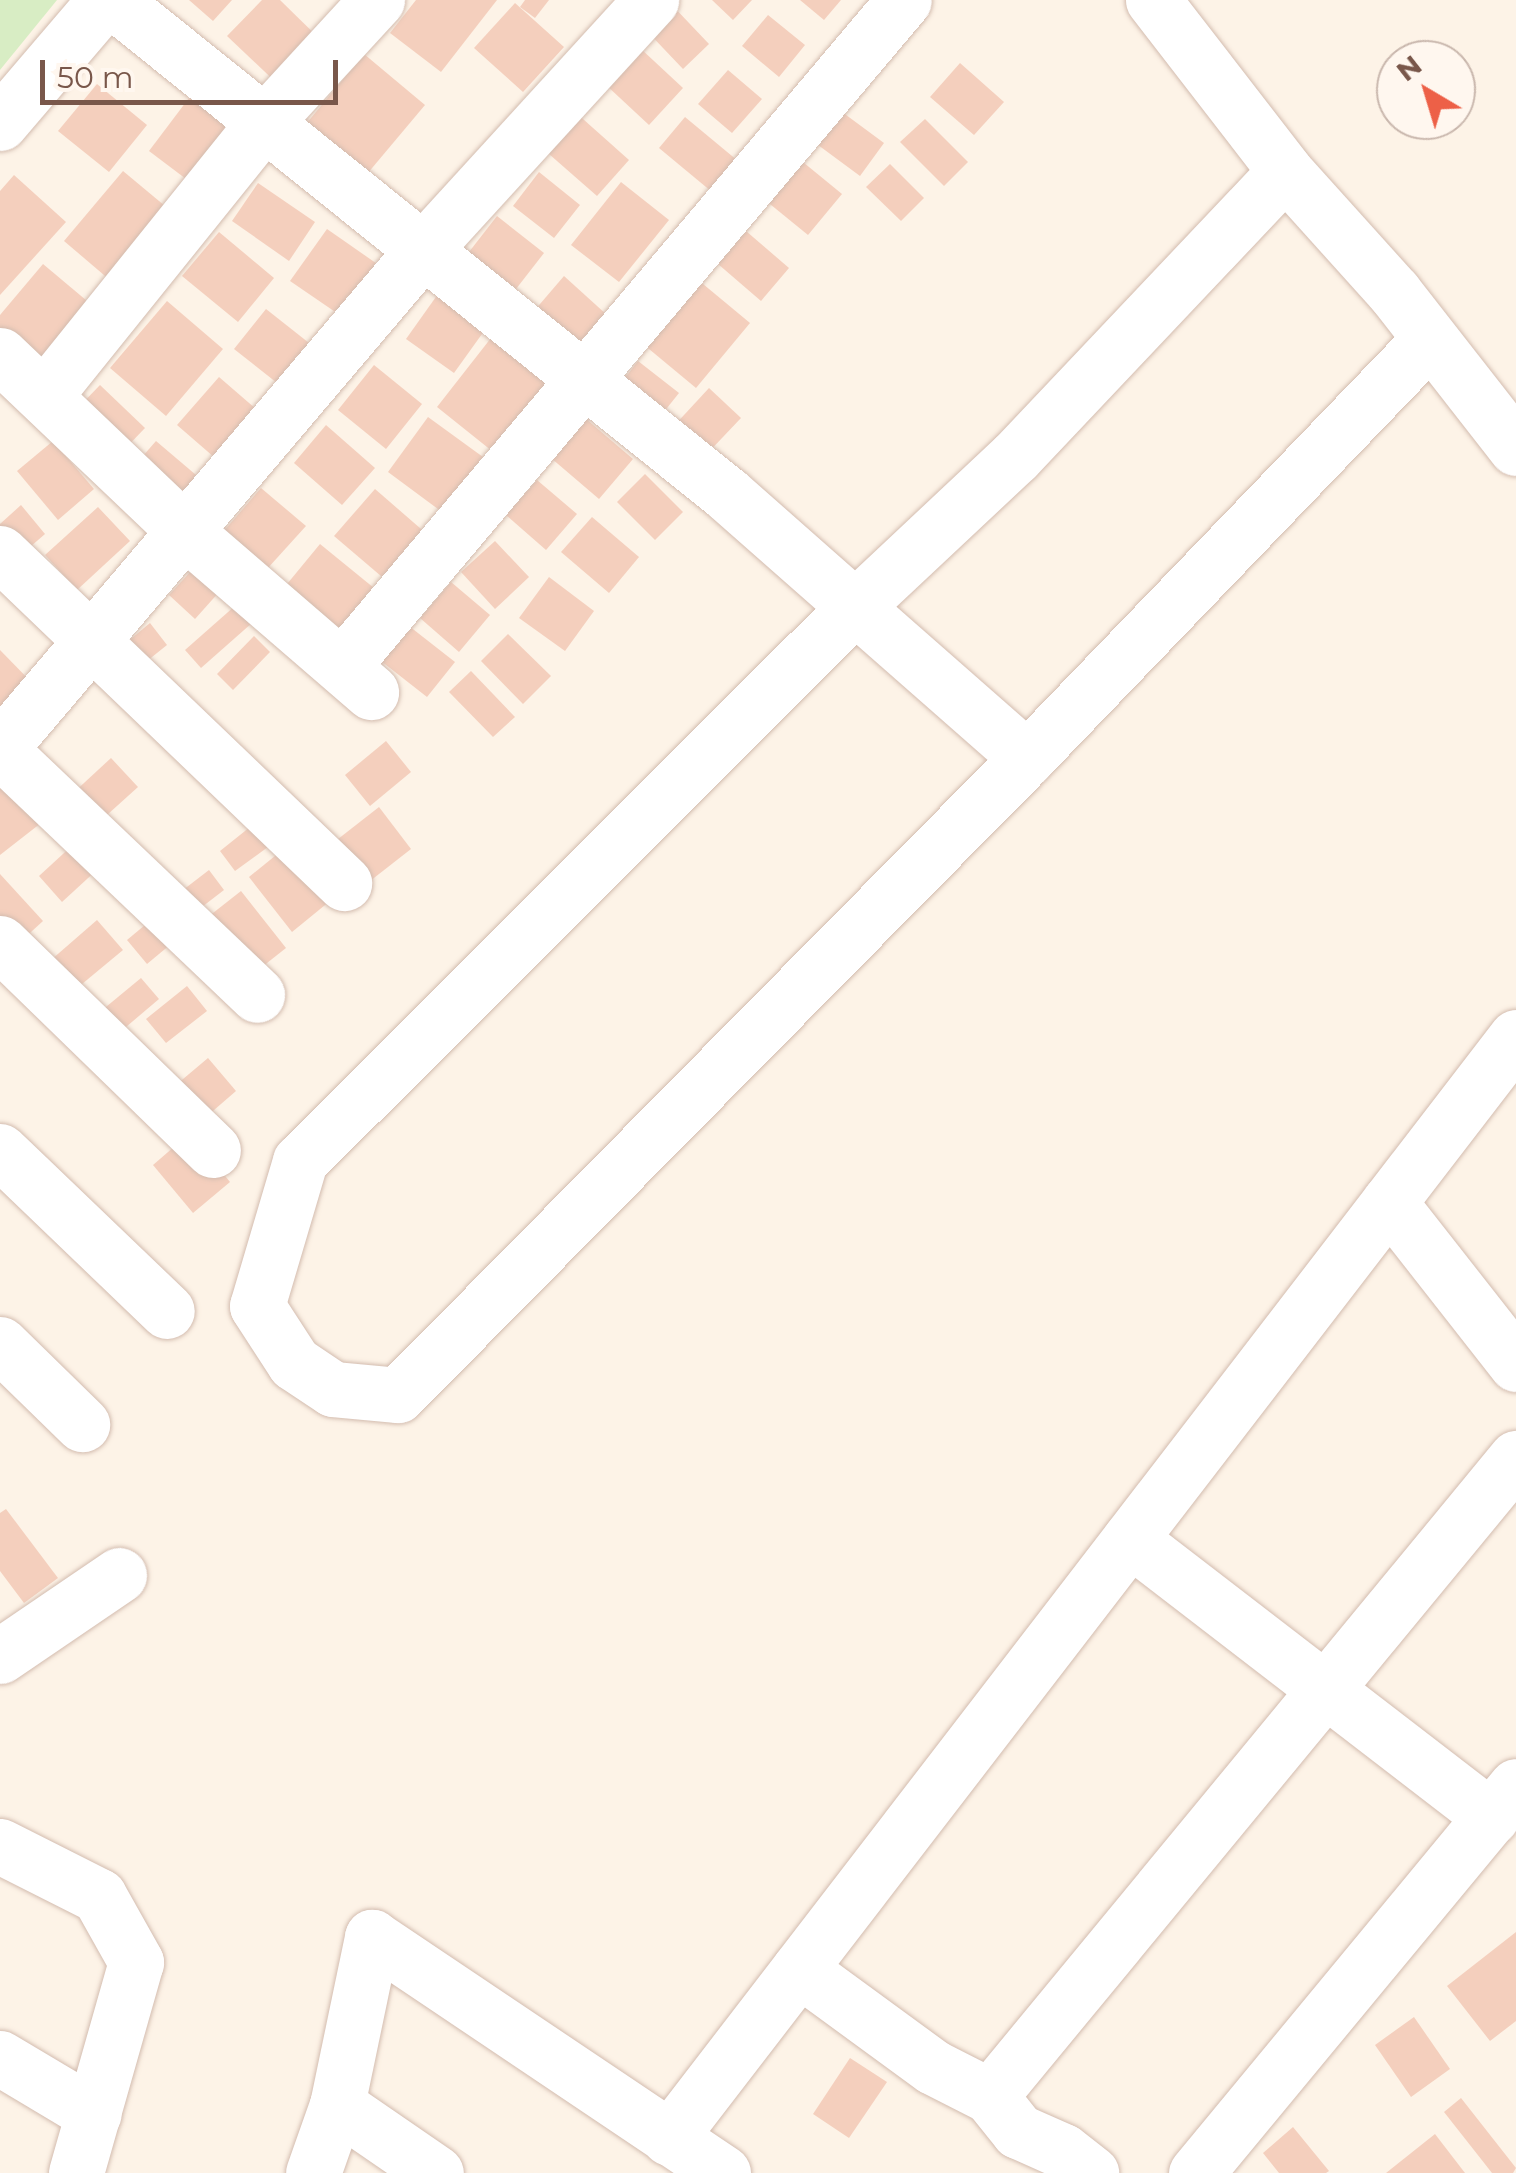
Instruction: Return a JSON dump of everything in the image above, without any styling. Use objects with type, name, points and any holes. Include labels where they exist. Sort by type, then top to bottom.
[{"type":"street","points":[[0,123],[108,0],[580,377],[855,607],[1027,758]]},
{"type":"street","points":[[44,396],[262,124],[377,0]]},
{"type":"street","points":[[257,994],[0,749],[188,534],[422,251],[650,0]]},
{"type":"street","points":[[0,355],[188,534],[356,679],[580,377],[904,0]]},
{"type":"street","points":[[1153,0],[1285,171],[1430,339],[1516,448]]},
{"type":"street","points":[[1285,171],[1015,457],[855,607],[300,1161],[257,1306],[294,1363],[333,1390],[398,1396],[1027,758],[1430,339]]},
{"type":"street","points":[[0,553],[344,884]]},
{"type":"street","points":[[0,943],[213,1150]]},
{"type":"street","points":[[669,2138],[1516,1037]]},
{"type":"street","points":[[0,1150],[168,1310]]},
{"type":"street","points":[[1389,1202],[1516,1364]]},
{"type":"street","points":[[0,1344],[82,1424]]},
{"type":"street","points":[[990,2096],[1516,1458]]},
{"type":"street","points":[[1130,1539],[1324,1688],[1503,1801],[1196,2173]]},
{"type":"street","points":[[0,1656],[118,1575]]},
{"type":"street","points":[[0,1846],[99,1896],[136,1962],[76,2173]]},
{"type":"street","points":[[313,2173],[337,2105],[372,1937],[724,2173]]},
{"type":"street","points":[[799,1968],[933,2067],[990,2096],[1018,2131],[1064,2151],[1091,2173]]},
{"type":"street","points":[[0,2058],[94,2114]]},
{"type":"street","points":[[337,2105],[436,2173]]},
{"type":"green space","points":[[0,0],[57,0],[0,70]]},
{"type":"building","points":[[189,0],[232,0],[213,21]]},
{"type":"building","points":[[262,0],[280,0],[328,47],[285,91],[227,36]]},
{"type":"building","points":[[416,0],[497,0],[441,72],[390,33]]},
{"type":"building","points":[[525,0],[549,0],[535,18],[520,7]]},
{"type":"building","points":[[712,0],[752,0],[733,20]]},
{"type":"building","points":[[800,0],[841,0],[824,20]]},
{"type":"building","points":[[515,3],[564,47],[523,92],[474,48]]},
{"type":"building","points":[[670,3],[709,44],[683,69],[644,28]]},
{"type":"building","points":[[768,15],[805,45],[779,77],[742,46]]},
{"type":"building","points":[[640,48],[683,88],[649,125],[606,85]]},
{"type":"building","points":[[364,54],[425,105],[362,180],[301,130]]},
{"type":"building","points":[[960,63],[1004,102],[974,135],[930,97]]},
{"type":"building","points":[[728,70],[762,99],[732,133],[698,104]]},
{"type":"building","points":[[97,84],[147,125],[109,172],[58,131]]},
{"type":"building","points":[[192,94],[241,131],[198,188],[149,151]]},
{"type":"building","points":[[838,109],[884,143],[860,176],[814,142]]},
{"type":"building","points":[[574,111],[629,160],[597,196],[541,147]]},
{"type":"building","points":[[685,117],[738,161],[712,192],[659,148]]},
{"type":"building","points":[[925,119],[968,162],[944,186],[900,142]]},
{"type":"building","points":[[798,158],[842,194],[808,235],[765,200]]},
{"type":"building","points":[[890,164],[924,198],[901,221],[866,187]]},
{"type":"building","points":[[123,171],[171,211],[111,281],[64,241]]},
{"type":"building","points":[[539,172],[580,205],[554,238],[513,206]]},
{"type":"building","points":[[14,175],[66,222],[0,295],[0,191]]},
{"type":"building","points":[[621,182],[669,220],[619,282],[571,245]]},
{"type":"building","points":[[258,183],[315,222],[289,261],[232,221]]},
{"type":"building","points":[[497,216],[544,253],[509,298],[462,261]]},
{"type":"building","points":[[327,229],[383,268],[347,320],[290,281]]},
{"type":"building","points":[[746,231],[789,268],[761,301],[718,264]]},
{"type":"building","points":[[219,232],[274,278],[238,322],[182,276]]},
{"type":"building","points":[[43,264],[99,311],[47,373],[0,334],[0,315]]},
{"type":"building","points":[[564,276],[607,315],[577,349],[534,311]]},
{"type":"building","points":[[697,279],[750,323],[696,388],[643,344]]},
{"type":"building","points":[[438,294],[487,327],[454,373],[406,339]]},
{"type":"building","points":[[167,301],[223,349],[166,416],[110,368]]},
{"type":"building","points":[[266,309],[323,354],[291,394],[234,349]]},
{"type":"building","points":[[491,338],[547,383],[492,451],[437,407]]},
{"type":"building","points":[[638,361],[679,393],[651,428],[611,396]]},
{"type":"building","points":[[374,365],[422,404],[386,449],[338,410]]},
{"type":"building","points":[[219,377],[264,416],[222,464],[177,425]]},
{"type":"building","points":[[100,385],[145,428],[119,455],[74,412]]},
{"type":"building","points":[[709,388],[741,418],[704,457],[672,428]]},
{"type":"building","points":[[428,417],[483,457],[442,512],[388,472]]},
{"type":"building","points":[[585,418],[633,459],[599,499],[551,458]]},
{"type":"building","points":[[326,425],[375,468],[342,505],[294,463]]},
{"type":"building","points":[[53,441],[94,489],[58,520],[17,471]]},
{"type":"building","points":[[156,441],[209,486],[182,518],[128,473]]},
{"type":"building","points":[[645,474],[683,512],[655,540],[617,502]]},
{"type":"building","points":[[537,480],[577,514],[546,550],[506,515]]},
{"type":"building","points":[[261,488],[306,526],[267,569],[223,532]]},
{"type":"building","points":[[375,489],[428,535],[388,582],[334,536]]},
{"type":"building","points":[[21,505],[45,534],[0,573],[0,524]]},
{"type":"building","points":[[98,507],[130,541],[77,590],[45,555]]},
{"type":"building","points":[[592,517],[639,557],[609,593],[561,552]]},
{"type":"building","points":[[495,541],[529,577],[495,609],[461,572]]},
{"type":"building","points":[[320,544],[374,588],[332,639],[278,595]]},
{"type":"building","points":[[203,558],[229,581],[195,619],[169,595]]},
{"type":"building","points":[[549,577],[594,611],[565,651],[519,618]]},
{"type":"building","points":[[451,582],[490,615],[459,652],[420,618]]},
{"type":"building","points":[[236,605],[252,623],[201,668],[185,650]]},
{"type":"building","points":[[150,623],[167,645],[137,669],[120,648]]},
{"type":"building","points":[[409,626],[455,662],[427,697],[381,661]]},
{"type":"building","points":[[508,634],[551,676],[523,704],[481,661]]},
{"type":"building","points":[[254,636],[270,652],[233,690],[217,674]]},
{"type":"building","points":[[0,650],[41,692],[0,732]]},
{"type":"building","points":[[471,671],[515,717],[493,737],[449,692]]},
{"type":"building","points":[[386,741],[411,772],[370,806],[345,775]]},
{"type":"building","points":[[111,758],[138,787],[97,824],[71,795]]},
{"type":"building","points":[[0,772],[41,823],[0,855]]},
{"type":"building","points":[[379,807],[411,849],[356,892],[324,850]]},
{"type":"building","points":[[255,823],[272,844],[235,871],[220,851]]},
{"type":"building","points":[[76,842],[99,868],[62,902],[39,876]]},
{"type":"building","points":[[286,847],[330,901],[292,932],[249,877]]},
{"type":"building","points":[[209,870],[224,890],[185,920],[170,900]]},
{"type":"building","points":[[0,874],[43,921],[8,953],[0,944]]},
{"type":"building","points":[[241,891],[286,948],[244,981],[199,924]]},
{"type":"building","points":[[157,915],[177,939],[147,964],[127,940]]},
{"type":"building","points":[[97,920],[123,950],[76,989],[51,960]]},
{"type":"building","points":[[141,978],[159,999],[113,1038],[95,1016]]},
{"type":"building","points":[[187,986],[207,1011],[166,1043],[146,1019]]},
{"type":"building","points":[[208,1058],[236,1091],[199,1123],[170,1090]]},
{"type":"building","points":[[190,1133],[230,1182],[193,1213],[153,1165]]},
{"type":"building","points":[[6,1509],[58,1578],[24,1603],[0,1571],[0,1513]]},
{"type":"building","points":[[1516,1932],[1516,2021],[1490,2041],[1447,1986]]},
{"type":"building","points":[[1414,2017],[1450,2069],[1411,2097],[1375,2045]]},
{"type":"building","points":[[850,2058],[887,2082],[849,2138],[813,2114]]},
{"type":"building","points":[[1461,2098],[1516,2168],[1513,2173],[1492,2173],[1444,2112]]},
{"type":"building","points":[[1293,2127],[1329,2171],[1279,2173],[1263,2153]]},
{"type":"building","points":[[1435,2134],[1465,2173],[1386,2173]]}]
